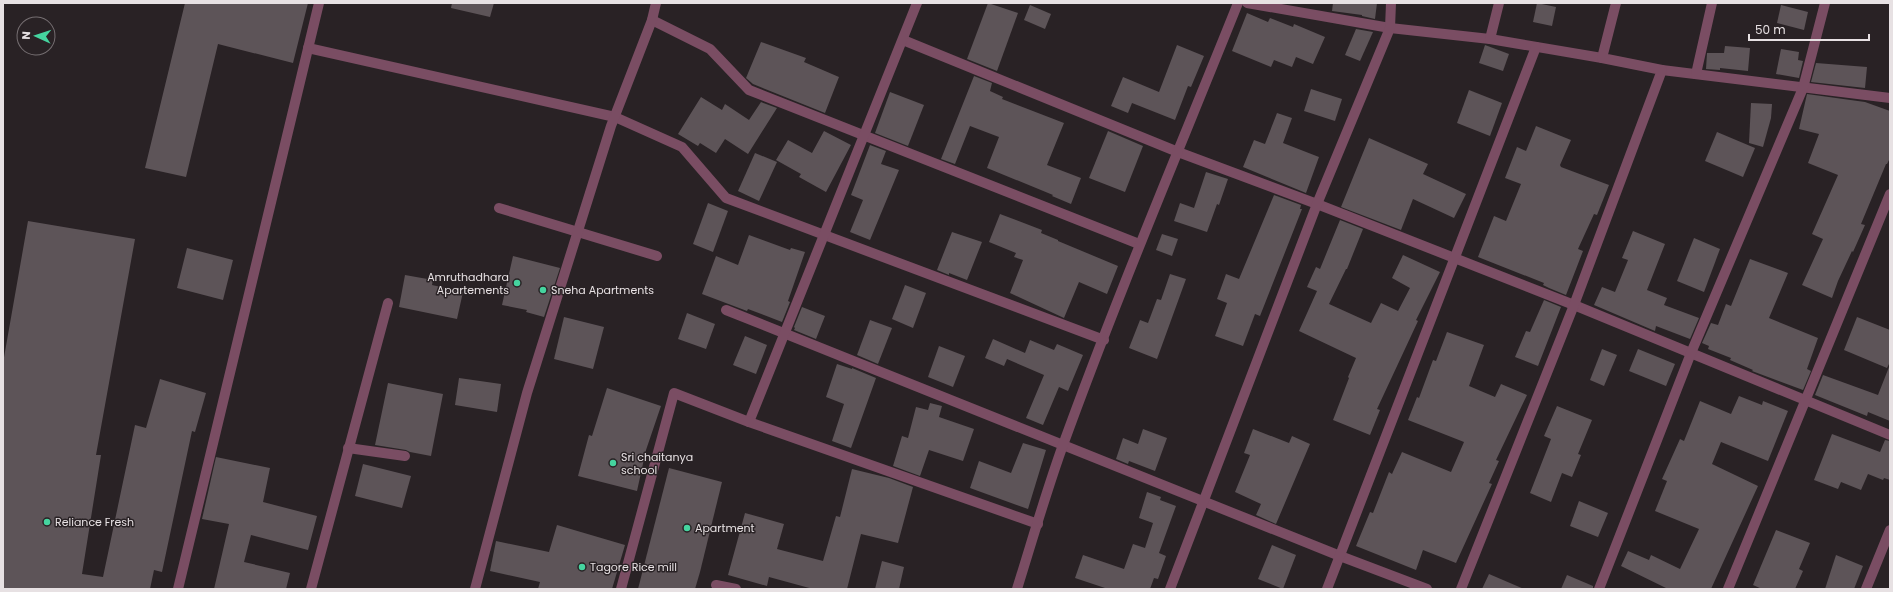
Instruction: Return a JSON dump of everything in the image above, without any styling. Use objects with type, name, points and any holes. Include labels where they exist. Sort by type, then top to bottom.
[{"type":"street","points":[[178,589],[319,3]]},
{"type":"street","points":[[475,589],[527,393],[615,117],[652,20],[656,3]]},
{"type":"street","points":[[749,422],[917,3]]},
{"type":"street","points":[[1017,589],[1062,446],[1104,340],[1139,244],[1238,3]]},
{"type":"street","points":[[1247,3],[1390,28],[1490,39],[1662,70],[1890,98]]},
{"type":"street","points":[[1170,589],[1317,204],[1390,28],[1391,3]]},
{"type":"street","points":[[1490,39],[1499,3]]},
{"type":"street","points":[[1602,58],[1616,3]]},
{"type":"street","points":[[1696,74],[1712,3]]},
{"type":"street","points":[[1599,589],[1691,353],[1802,88],[1825,3]]},
{"type":"street","points":[[652,20],[710,49],[749,90],[1139,244]]},
{"type":"street","points":[[902,40],[1178,152],[1317,204],[1574,305],[1804,401],[1890,435]]},
{"type":"street","points":[[1327,589],[1456,259],[1536,47]]},
{"type":"street","points":[[308,48],[615,117],[682,146],[726,198],[1104,340]]},
{"type":"street","points":[[1461,589],[1574,305],[1662,70]]},
{"type":"street","points":[[1728,589],[1890,194]]},
{"type":"street","points":[[499,208],[658,256]]},
{"type":"street","points":[[311,589],[388,303]]},
{"type":"street","points":[[726,310],[784,332],[1062,446],[1427,589]]},
{"type":"street","points":[[621,589],[674,393],[749,422],[1038,524]]},
{"type":"street","points":[[348,448],[405,456]]},
{"type":"street","points":[[1866,589],[1890,530]]},
{"type":"street","points":[[716,585],[736,589]]},
{"type":"building","points":[[185,3],[308,3],[293,63],[218,44],[186,177],[145,168]]},
{"type":"building","points":[[452,3],[494,3],[490,17],[451,8]]},
{"type":"building","points":[[988,3],[1018,13],[997,71],[967,59]]},
{"type":"building","points":[[1333,3],[1377,3],[1375,19],[1362,15],[1332,11]]},
{"type":"building","points":[[1537,3],[1556,7],[1552,26],[1533,22]]},
{"type":"building","points":[[1030,5],[1051,14],[1045,29],[1024,20]]},
{"type":"building","points":[[1781,5],[1808,12],[1804,30],[1777,23]]},
{"type":"building","points":[[1247,13],[1268,22],[1270,18],[1293,27],[1294,24],[1325,37],[1313,64],[1296,57],[1292,67],[1274,60],[1271,67],[1232,51]]},
{"type":"building","points":[[1356,29],[1373,32],[1360,61],[1345,55]]},
{"type":"building","points":[[761,42],[806,58],[804,62],[839,77],[825,113],[753,84],[746,78]]},
{"type":"building","points":[[1177,45],[1204,56],[1191,87],[1188,86],[1175,120],[1132,103],[1128,113],[1111,106],[1123,77],[1159,92]]},
{"type":"building","points":[[1485,45],[1509,54],[1503,71],[1479,63]]},
{"type":"building","points":[[1725,46],[1750,48],[1748,71],[1720,68],[1720,70],[1706,69],[1707,53],[1724,53]]},
{"type":"building","points":[[1781,49],[1799,52],[1798,60],[1803,61],[1799,78],[1776,74]]},
{"type":"building","points":[[1816,63],[1867,67],[1865,88],[1811,82]]},
{"type":"building","points":[[974,76],[992,83],[990,91],[1003,97],[1002,99],[1064,123],[1047,165],[1081,178],[1071,204],[987,168],[999,137],[970,126],[955,164],[941,159]]},
{"type":"building","points":[[1311,89],[1342,99],[1335,121],[1304,111]]},
{"type":"building","points":[[1469,90],[1502,103],[1490,136],[1457,123]]},
{"type":"building","points":[[890,92],[924,105],[908,146],[875,133]]},
{"type":"building","points":[[1807,94],[1865,102],[1890,111],[1890,158],[1886,164],[1861,224],[1865,225],[1838,281],[1832,298],[1802,285],[1823,239],[1812,234],[1838,175],[1808,163],[1819,134],[1799,129]]},
{"type":"building","points":[[701,97],[722,110],[725,104],[749,120],[761,102],[777,108],[748,154],[725,139],[716,153],[700,143],[698,146],[678,134]]},
{"type":"building","points":[[1751,103],[1772,104],[1771,118],[1763,147],[1749,143]]},
{"type":"building","points":[[1277,113],[1292,118],[1283,143],[1319,157],[1306,193],[1243,167],[1254,140],[1265,144]]},
{"type":"building","points":[[1536,126],[1571,140],[1560,165],[1561,167],[1609,185],[1597,215],[1594,214],[1578,249],[1583,251],[1566,295],[1543,285],[1544,283],[1478,257],[1494,216],[1506,221],[1521,184],[1505,178],[1517,147],[1526,151]]},
{"type":"building","points":[[824,131],[851,145],[826,192],[799,177],[801,174],[776,160],[788,140],[812,153]]},
{"type":"building","points":[[1108,131],[1143,146],[1125,192],[1089,178]]},
{"type":"building","points":[[1717,132],[1755,148],[1743,177],[1705,161]]},
{"type":"building","points":[[1369,138],[1428,164],[1423,174],[1466,194],[1454,218],[1413,199],[1401,230],[1341,207]]},
{"type":"building","points":[[870,145],[886,151],[881,164],[899,170],[870,240],[850,232],[863,200],[851,195]]},
{"type":"building","points":[[755,153],[777,162],[759,201],[738,191]]},
{"type":"building","points":[[1206,172],[1228,179],[1219,205],[1217,204],[1207,232],[1174,221],[1180,203],[1194,208]]},
{"type":"building","points":[[1274,195],[1301,205],[1300,209],[1302,209],[1260,316],[1255,314],[1243,346],[1215,336],[1227,303],[1217,299],[1226,274],[1239,279]]},
{"type":"building","points":[[708,203],[728,211],[713,252],[693,244]]},
{"type":"building","points":[[1000,214],[1042,230],[1041,233],[1118,266],[1107,294],[1079,282],[1064,318],[1010,293],[1023,260],[1014,257],[1016,253],[989,242]]},
{"type":"building","points":[[1340,220],[1363,229],[1347,269],[1329,304],[1371,323],[1381,303],[1398,311],[1410,288],[1392,278],[1403,255],[1440,272],[1416,320],[1418,321],[1377,409],[1380,410],[1370,435],[1333,420],[1356,358],[1299,331],[1317,291],[1307,287],[1316,267],[1320,269]]},
{"type":"building","points":[[28,221],[135,239],[96,455],[101,455],[82,574],[103,577],[135,425],[146,428],[160,379],[206,393],[195,432],[192,431],[162,572],[154,570],[150,589],[3,589],[3,363]]},
{"type":"building","points":[[1633,231],[1665,244],[1647,290],[1667,298],[1664,305],[1699,318],[1690,339],[1656,326],[1655,331],[1594,305],[1602,287],[1615,292],[1628,260],[1622,258]]},
{"type":"building","points":[[952,232],[982,242],[967,280],[937,270]]},
{"type":"building","points":[[1162,234],[1178,239],[1172,256],[1156,250]]},
{"type":"building","points":[[749,235],[790,250],[791,248],[805,252],[788,301],[790,302],[782,322],[702,294],[716,256],[738,265]]},
{"type":"building","points":[[1694,238],[1720,249],[1704,292],[1677,281]]},
{"type":"building","points":[[187,248],[233,260],[223,300],[177,288]]},
{"type":"building","points":[[513,256],[560,268],[544,317],[526,312],[527,310],[502,305]]},
{"type":"building","points":[[1750,259],[1788,273],[1769,318],[1818,338],[1807,369],[1811,371],[1803,390],[1752,371],[1753,370],[1730,360],[1731,358],[1708,349],[1709,346],[1702,343],[1711,323],[1718,325],[1726,304],[1731,306]]},
{"type":"building","points":[[1170,274],[1186,279],[1157,359],[1129,348],[1140,320],[1148,323],[1157,299],[1161,300]]},
{"type":"building","points":[[405,275],[433,280],[432,285],[463,292],[457,319],[399,307]]},
{"type":"building","points":[[905,285],[926,293],[913,328],[892,319]]},
{"type":"building","points":[[1544,300],[1561,307],[1538,366],[1515,357],[1526,331],[1530,332]]},
{"type":"building","points":[[802,307],[825,316],[816,339],[794,330]]},
{"type":"building","points":[[687,313],[715,324],[706,349],[678,339]]},
{"type":"building","points":[[564,317],[604,327],[593,369],[554,359]]},
{"type":"building","points":[[1857,317],[1890,330],[1890,362],[1887,368],[1844,350]]},
{"type":"building","points":[[870,320],[892,328],[878,364],[857,355]]},
{"type":"building","points":[[1447,332],[1484,345],[1469,386],[1495,397],[1501,384],[1527,395],[1496,460],[1499,461],[1489,483],[1492,484],[1456,563],[1423,550],[1416,570],[1356,546],[1370,512],[1373,513],[1389,472],[1392,474],[1402,452],[1451,472],[1464,442],[1408,420],[1417,397],[1419,398],[1433,360],[1436,361]]},
{"type":"building","points":[[745,336],[767,345],[756,374],[733,365]]},
{"type":"building","points":[[993,339],[1025,353],[1030,340],[1054,350],[1057,344],[1083,355],[1068,391],[1059,387],[1043,425],[1026,418],[1044,375],[1007,359],[1004,366],[985,358]]},
{"type":"building","points":[[939,346],[965,356],[953,387],[928,377]]},
{"type":"building","points":[[1602,349],[1617,355],[1604,386],[1590,380]]},
{"type":"building","points":[[1638,349],[1675,364],[1666,386],[1629,371]]},
{"type":"building","points":[[837,364],[852,368],[876,378],[851,448],[832,441],[844,404],[826,397]]},
{"type":"building","points":[[1889,367],[1890,421],[1868,412],[1867,416],[1815,395],[1823,375],[1878,395]]},
{"type":"building","points":[[459,378],[501,384],[497,412],[455,405]]},
{"type":"building","points":[[388,383],[443,394],[431,456],[375,445]]},
{"type":"building","points":[[607,388],[661,406],[646,450],[637,491],[578,476],[589,435],[592,436]]},
{"type":"building","points":[[1739,396],[1762,405],[1763,401],[1788,411],[1768,461],[1721,442],[1712,464],[1758,486],[1711,589],[1668,589],[1621,566],[1628,551],[1649,560],[1651,555],[1680,569],[1699,529],[1655,511],[1667,481],[1662,479],[1680,439],[1684,441],[1700,401],[1731,414]]},
{"type":"building","points":[[930,403],[942,406],[939,417],[974,429],[963,461],[929,450],[920,476],[893,466],[902,436],[908,438],[916,407],[928,410]]},
{"type":"building","points":[[1557,406],[1592,420],[1578,454],[1581,455],[1572,477],[1562,473],[1551,502],[1530,493],[1551,439],[1544,436]]},
{"type":"building","points":[[1143,429],[1167,438],[1155,471],[1129,461],[1128,464],[1116,459],[1123,438],[1138,444]]},
{"type":"building","points":[[1253,429],[1289,443],[1292,436],[1310,444],[1276,524],[1256,515],[1261,504],[1235,492],[1250,455],[1244,453]]},
{"type":"building","points":[[1832,434],[1880,452],[1885,440],[1890,441],[1890,480],[1884,478],[1883,480],[1868,474],[1861,490],[1841,482],[1838,489],[1814,480]]},
{"type":"building","points":[[1023,443],[1046,450],[1028,509],[970,488],[979,461],[1011,473]]},
{"type":"building","points":[[216,457],[270,468],[263,502],[317,516],[308,550],[251,535],[244,562],[290,573],[286,589],[214,589],[229,524],[202,519]]},
{"type":"building","points":[[363,464],[411,476],[402,508],[355,496]]},
{"type":"building","name":"Apartment","points":[[669,468],[722,482],[700,572],[695,589],[638,589]]},
{"type":"building","points":[[852,469],[889,478],[913,487],[898,543],[861,534],[847,589],[813,589],[769,577],[767,586],[728,575],[745,513],[784,524],[777,549],[823,561],[836,516],[840,517]]},
{"type":"building","points":[[1147,492],[1161,497],[1160,500],[1176,506],[1159,553],[1166,556],[1158,579],[1154,578],[1150,589],[1108,589],[1075,578],[1083,555],[1124,569],[1133,544],[1145,548],[1153,523],[1139,518]]},
{"type":"building","points":[[1579,501],[1608,513],[1598,537],[1570,526]]},
{"type":"building","name":"Tagore Rice mill","points":[[557,525],[625,545],[612,589],[538,589],[540,582],[490,571],[496,541],[549,552]]},
{"type":"building","points":[[1776,530],[1810,543],[1799,569],[1803,571],[1795,589],[1762,589],[1753,585]]},
{"type":"building","points":[[1272,545],[1296,555],[1283,589],[1258,579]]},
{"type":"building","points":[[1836,555],[1863,566],[1854,589],[1825,589]]},
{"type":"building","points":[[882,561],[904,567],[899,589],[875,589]]},
{"type":"building","points":[[1489,574],[1524,589],[1482,589]]},
{"type":"building","points":[[1567,575],[1593,586],[1593,589],[1561,589]]},
{"type":"place","name":"Amruthadhara Apartements","points":[[517,283]]},
{"type":"place","name":"Sneha Apartments","points":[[543,290]]},
{"type":"place","name":"Sri chaitanya school","points":[[613,463]]},
{"type":"place","name":"Reliance Fresh","points":[[47,522]]},
{"type":"place","name":"Apartment","points":[[687,528]]},
{"type":"place","name":"Tagore Rice mill","points":[[582,567]]}]
